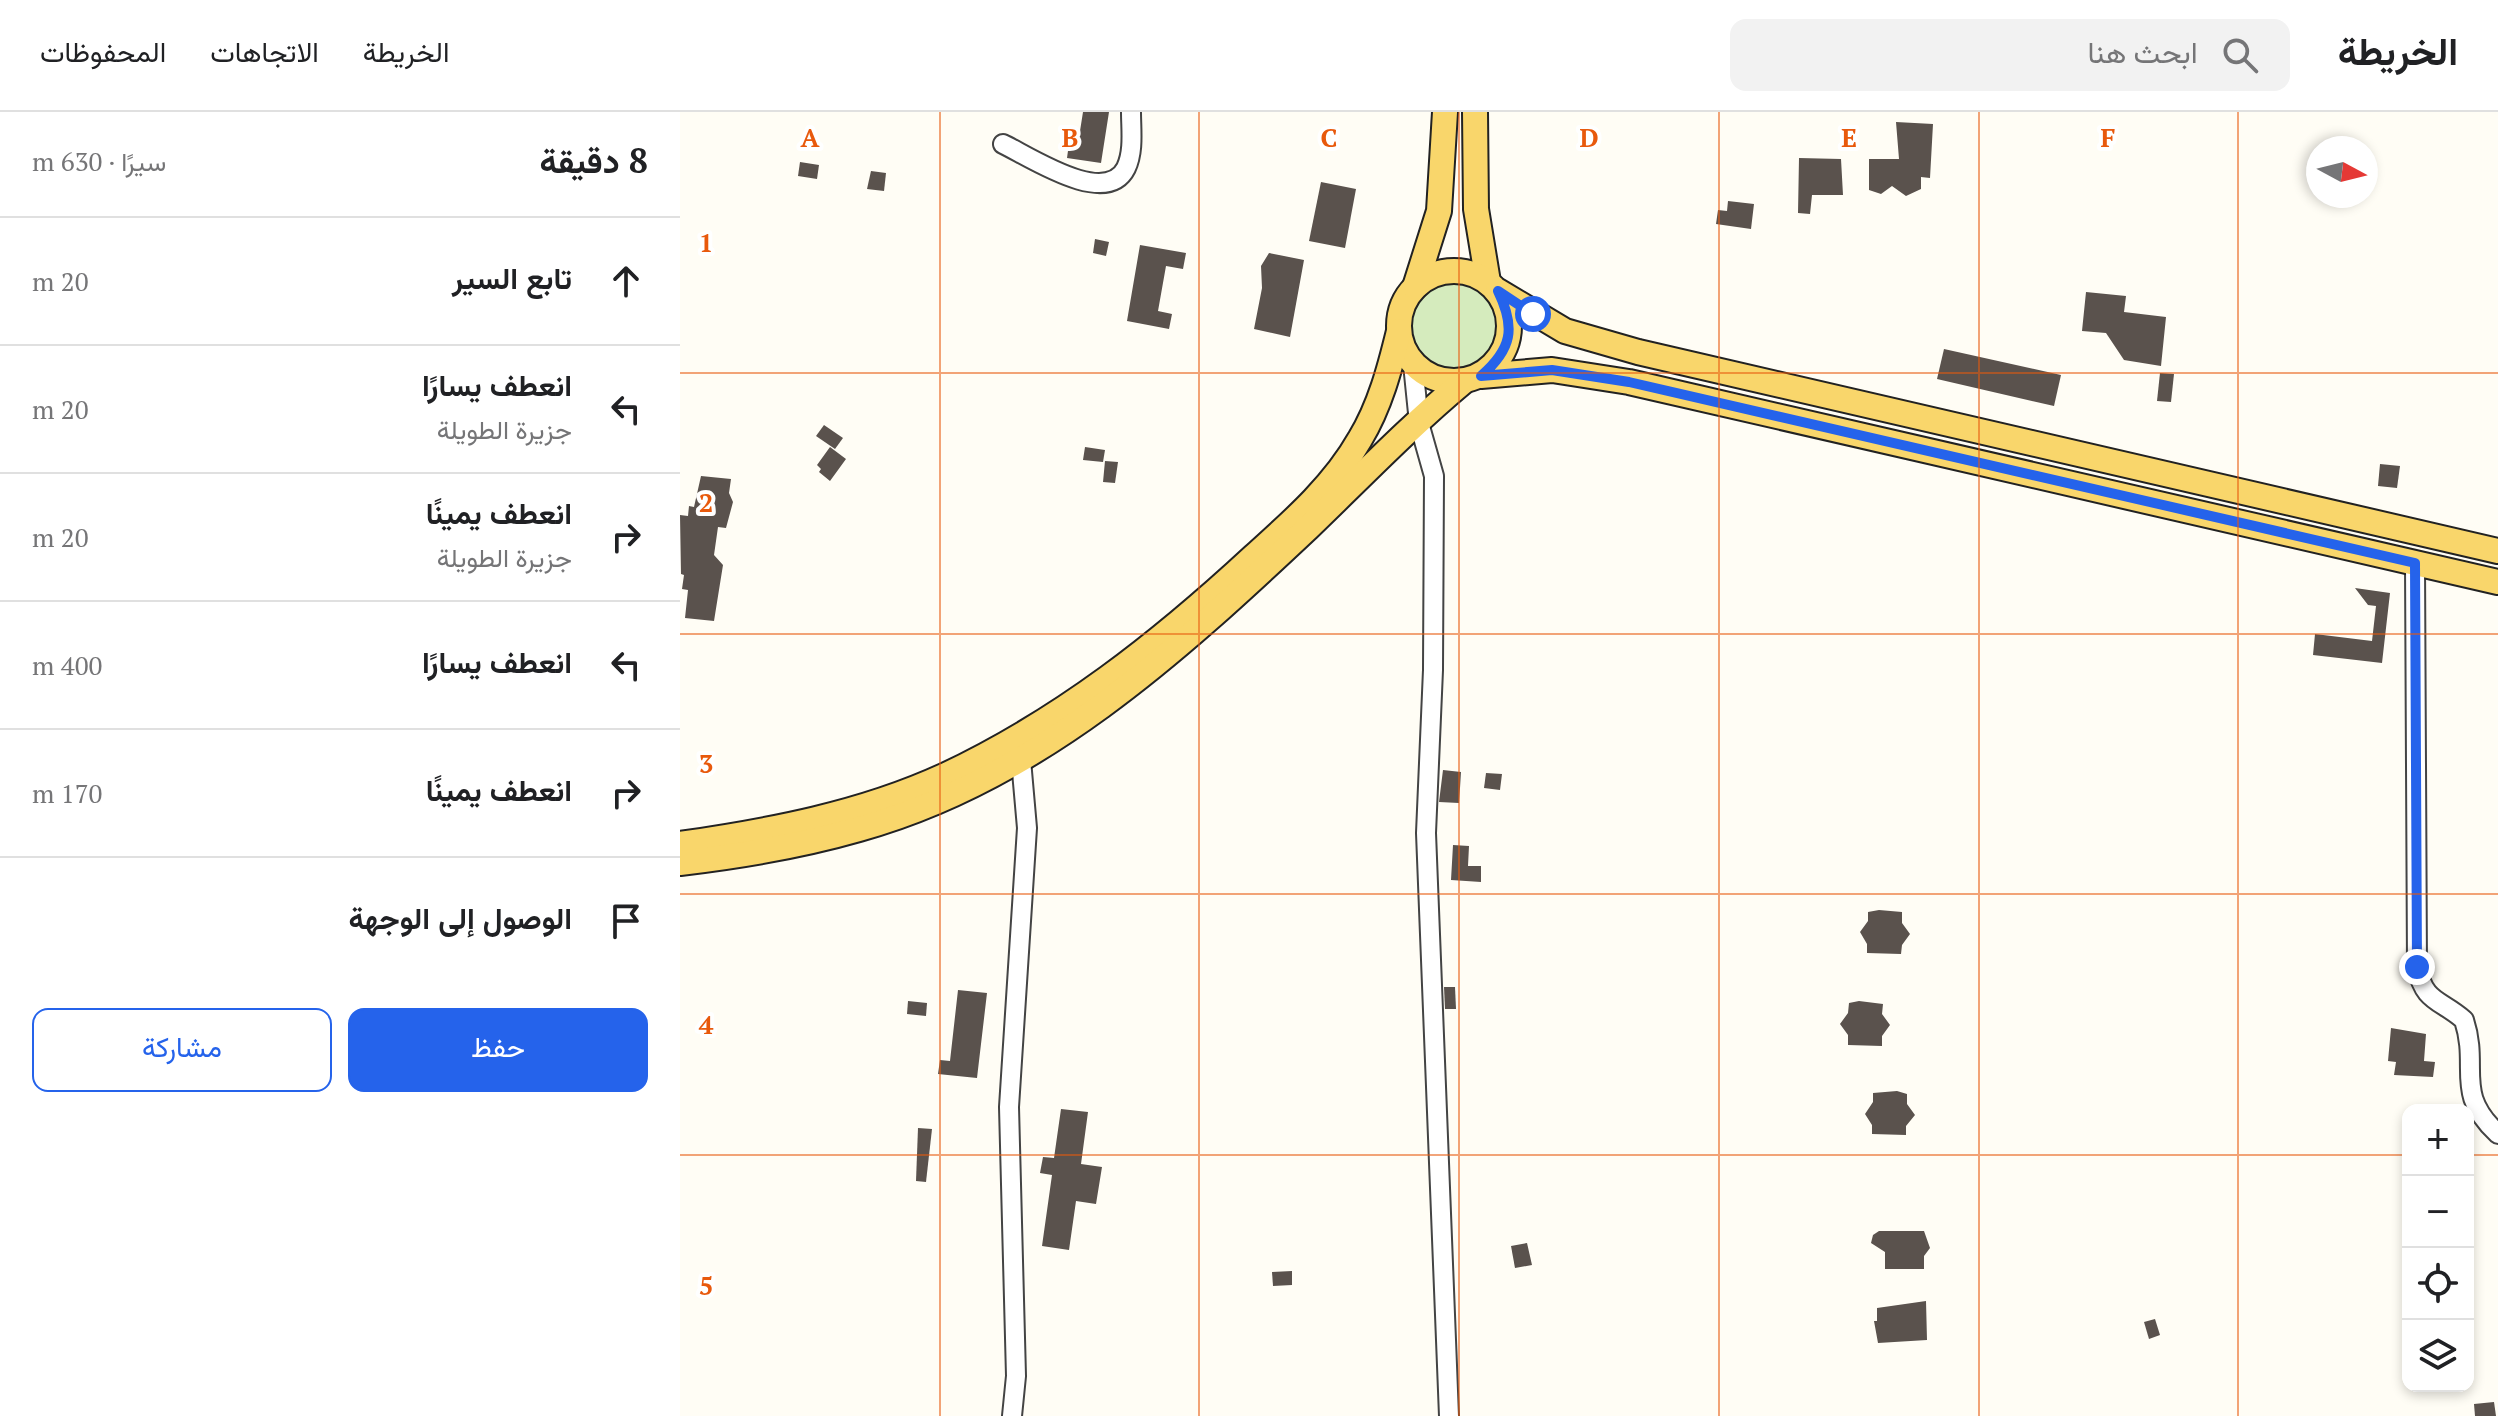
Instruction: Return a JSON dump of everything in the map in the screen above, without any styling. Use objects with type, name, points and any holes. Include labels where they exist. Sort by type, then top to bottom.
[{"type":"main road","points":[[680,844],[748,834],[855,810],[942,777],[1040,725],[1150,649],[1295,519],[1334,477],[1360,440],[1380,399],[1399,331],[1400,315],[1415,287],[1439,211],[1445,112]]},
{"type":"main road","points":[[680,863],[752,854],[861,829],[950,796],[1021,760],[1159,664],[1419,423],[1499,360],[1509,338],[1509,313],[1493,287],[1476,209],[1475,112]]},
{"type":"main road","points":[[1415,287],[1426,279],[1451,271],[1477,275],[1565,331],[1638,352],[2498,551]]},
{"type":"main road","points":[[1399,331],[1403,349],[1413,364],[1428,376],[1445,382],[1552,370],[1629,382],[2498,582]]},
{"type":"street","points":[[1003,144],[1088,185],[1108,183],[1125,170],[1131,149],[1131,112]]},
{"type":"street","points":[[1413,364],[1419,423],[1433,468],[1435,497],[1426,863],[1449,1416]]},
{"type":"street","points":[[2415,563],[2417,967],[2421,986],[2432,1000],[2464,1020],[2470,1038],[2473,1103],[2481,1118],[2498,1134]]},
{"type":"street","points":[[1012,1416],[1016,1376],[1009,1107],[1026,841],[1021,760]]},
{"type":"green space","points":[[1452,282],[1469,286],[1483,295],[1492,309],[1496,326],[1492,343],[1483,357],[1469,366],[1452,370],[1435,366],[1421,357],[1412,343],[1408,326],[1412,309],[1421,295],[1435,286]]},
{"type":"building","points":[[1083,112],[1109,112],[1101,163],[1067,158],[1071,129],[1080,131]]},
{"type":"building","points":[[1896,122],[1933,124],[1930,178],[1921,177],[1921,189],[1906,196],[1892,186],[1881,194],[1869,190],[1869,159],[1899,159]]},
{"type":"building","points":[[1799,158],[1841,159],[1843,195],[1812,195],[1810,214],[1798,213]]},
{"type":"building","points":[[800,162],[819,165],[817,179],[798,176]]},
{"type":"building","points":[[871,171],[886,173],[884,191],[867,189]]},
{"type":"building","points":[[1321,182],[1356,189],[1345,248],[1309,241]]},
{"type":"building","points":[[1728,201],[1754,204],[1751,229],[1716,224],[1718,210],[1727,211]]},
{"type":"building","points":[[1095,239],[1109,242],[1106,256],[1093,253]]},
{"type":"building","points":[[1140,245],[1186,253],[1183,269],[1166,266],[1158,311],[1172,314],[1169,329],[1127,321]]},
{"type":"building","points":[[1269,253],[1304,260],[1290,337],[1254,329],[1262,288],[1261,266]]},
{"type":"building","points":[[2086,292],[2126,296],[2124,312],[2166,317],[2161,366],[2124,360],[2106,333],[2082,331]]},
{"type":"building","points":[[1944,349],[2061,375],[2054,406],[1937,379]]},
{"type":"building","points":[[2160,373],[2174,374],[2171,402],[2157,401]]},
{"type":"building","points":[[824,425],[843,438],[835,449],[816,436]]},
{"type":"building","points":[[830,447],[846,459],[830,481],[819,472],[821,469],[817,465]]},
{"type":"building","points":[[1085,447],[1105,450],[1103,462],[1083,460]]},
{"type":"building","points":[[1105,461],[1118,462],[1115,483],[1103,482]]},
{"type":"building","points":[[2380,464],[2400,466],[2397,488],[2378,486]]},
{"type":"building","points":[[701,476],[731,479],[729,493],[733,502],[726,528],[718,527],[714,555],[723,565],[714,621],[685,618],[688,590],[682,589],[680,515],[688,516],[689,506],[694,507]]},
{"type":"building","points":[[2355,588],[2390,593],[2382,663],[2313,655],[2315,634],[2372,641],[2376,606],[2368,605]]},
{"type":"building","points":[[1443,770],[1461,772],[1459,803],[1439,802]]},
{"type":"building","points":[[1486,773],[1502,774],[1500,790],[1484,788]]},
{"type":"building","points":[[1453,845],[1469,846],[1468,866],[1481,866],[1481,882],[1451,880]]},
{"type":"building","points":[[1868,912],[1902,912],[1902,923],[1910,934],[1902,945],[1901,954],[1867,953],[1867,944],[1860,932],[1868,921]]},
{"type":"building","points":[[1444,987],[1455,987],[1456,1009],[1445,1009]]},
{"type":"building","points":[[958,990],[987,993],[977,1078],[938,1074],[940,1060],[950,1061]]},
{"type":"building","points":[[908,1001],[927,1003],[926,1016],[907,1014]]},
{"type":"building","points":[[1849,1003],[1883,1004],[1882,1014],[1890,1025],[1882,1036],[1882,1046],[1848,1045],[1848,1035],[1840,1024],[1848,1013]]},
{"type":"building","points":[[2391,1028],[2426,1034],[2424,1061],[2435,1062],[2433,1077],[2394,1075],[2396,1062],[2388,1061]]},
{"type":"building","points":[[1897,1091],[1907,1094],[1907,1104],[1915,1115],[1906,1126],[1906,1135],[1872,1134],[1872,1125],[1865,1114],[1873,1102],[1873,1093]]},
{"type":"building","points":[[1061,1109],[1088,1112],[1081,1164],[1102,1167],[1096,1204],[1076,1201],[1069,1250],[1042,1246],[1052,1175],[1040,1173],[1043,1157],[1054,1158]]},
{"type":"building","points":[[918,1128],[932,1129],[926,1182],[916,1181]]},
{"type":"building","points":[[1879,1231],[1924,1231],[1930,1248],[1924,1256],[1924,1269],[1885,1269],[1885,1252],[1871,1243],[1873,1235]]},
{"type":"building","points":[[1527,1243],[1532,1265],[1515,1268],[1511,1246]]},
{"type":"building","points":[[1292,1271],[1292,1285],[1273,1286],[1272,1272]]},
{"type":"building","points":[[1926,1301],[1927,1340],[1878,1343],[1874,1321],[1877,1321],[1877,1308]]},
{"type":"building","points":[[2155,1319],[2160,1335],[2149,1339],[2144,1322]]},
{"type":"building","points":[[2494,1402],[2496,1416],[2475,1416],[2474,1404]]},
{"type":"route","points":[[1533,314],[1498,291],[1509,313],[1509,338],[1499,360],[1481,376],[1519,370],[1552,370],[1629,382],[2415,563],[2417,967]]}]
